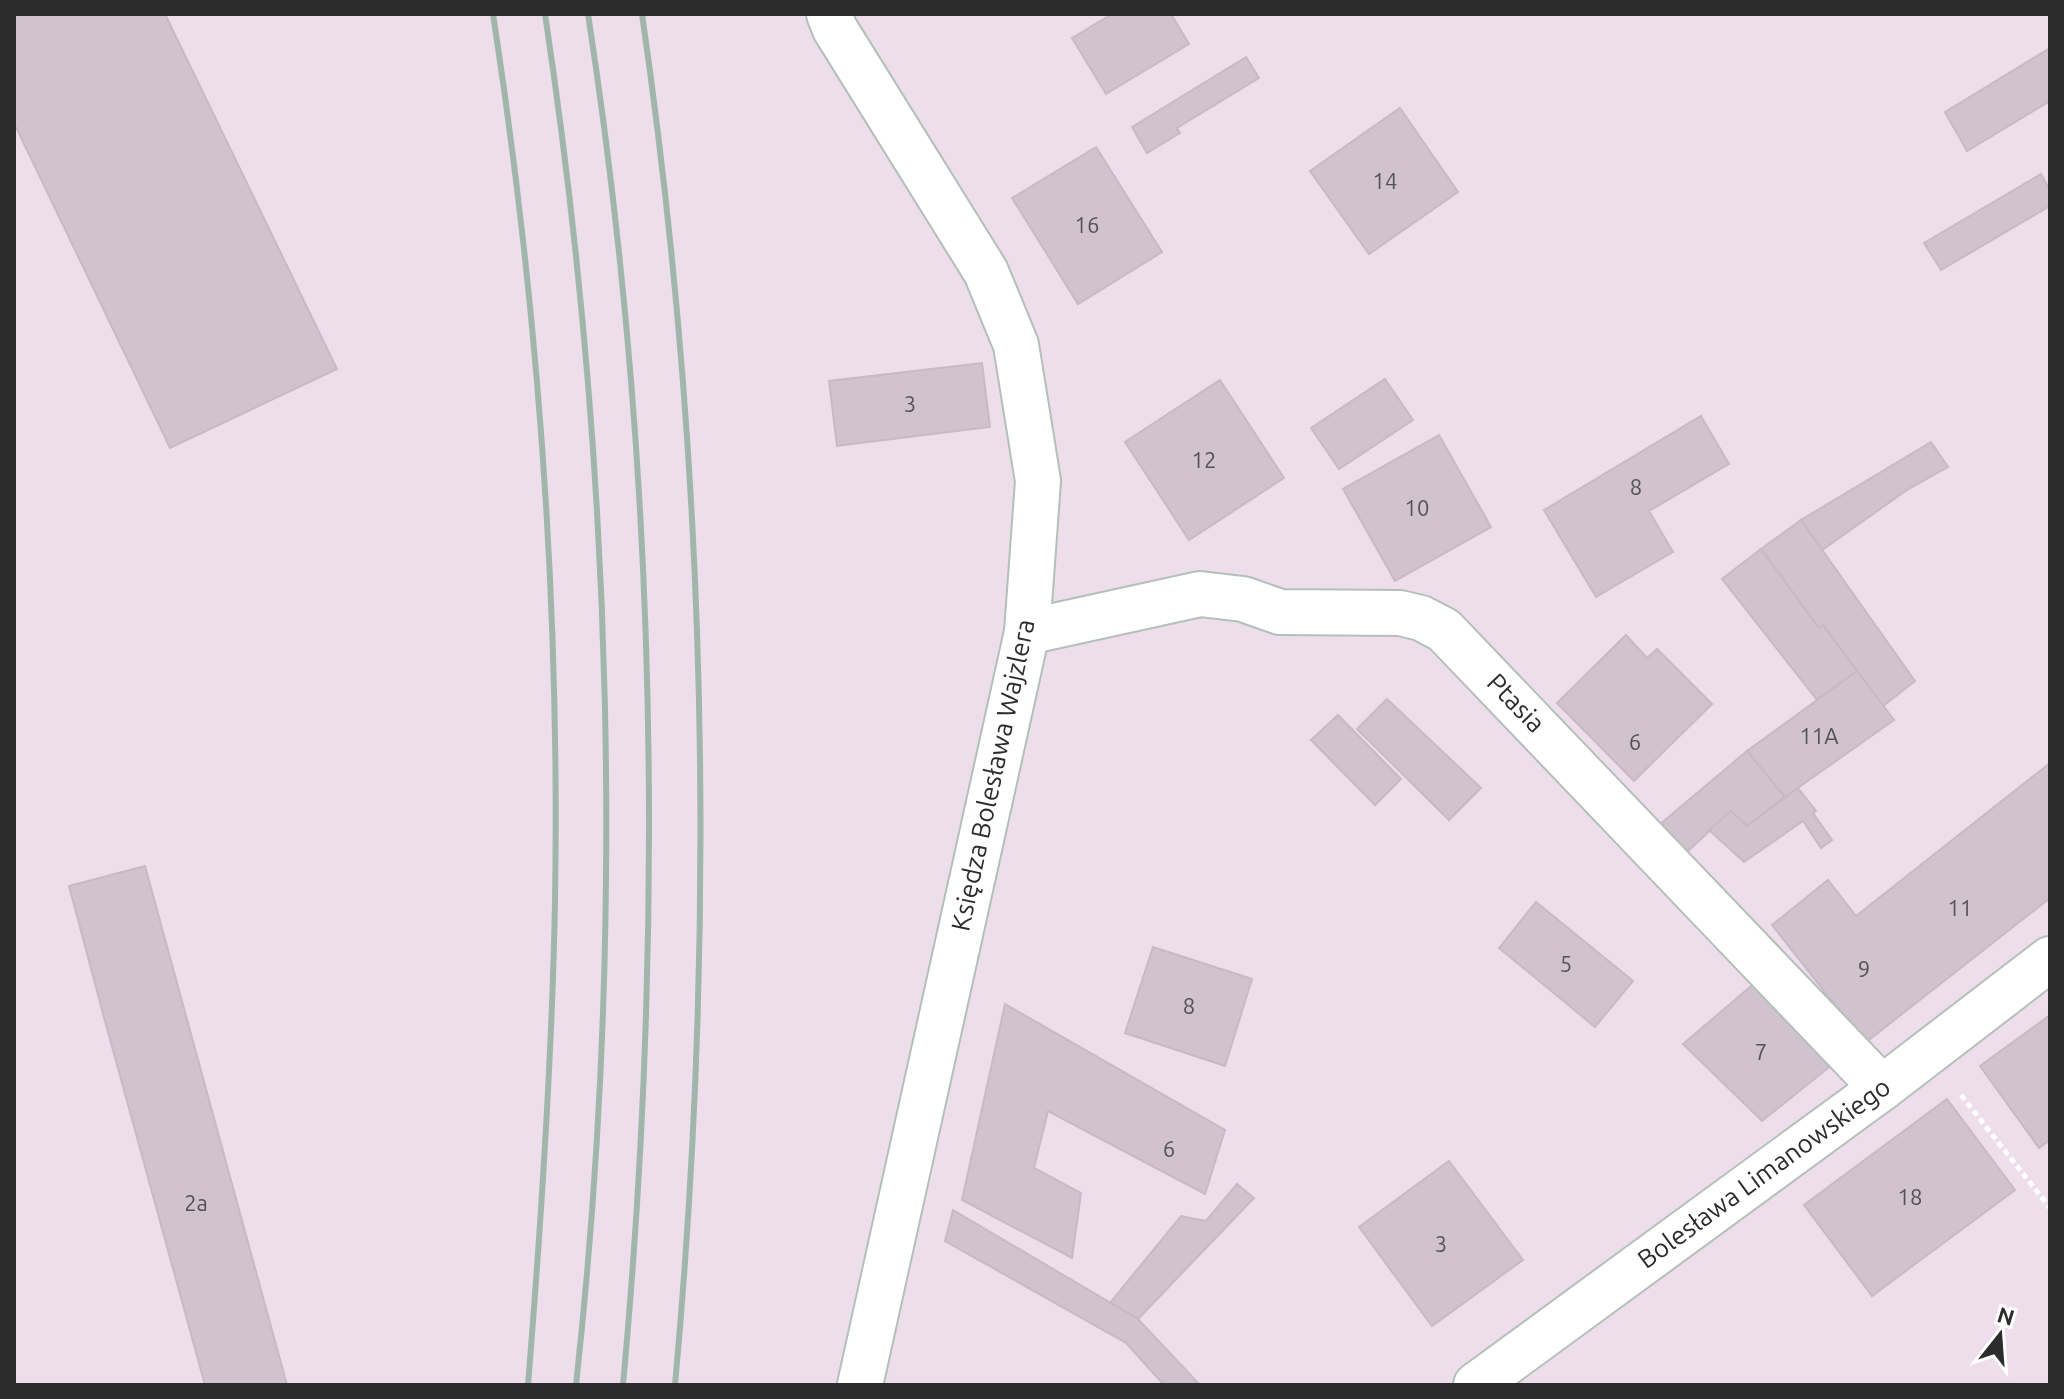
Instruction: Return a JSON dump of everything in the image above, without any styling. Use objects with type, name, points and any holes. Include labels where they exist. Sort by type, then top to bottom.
[{"type":"street","name":"Księdza Bolesława Wajzlera","points":[[829,14],[835,29],[986,272],[1016,345],[1038,481],[1027,632],[860,1385]]},
{"type":"street","name":"Ptasia","points":[[1027,632],[1200,594],[1243,599],[1280,612],[1400,613],[1421,618],[1444,630],[1882,1088]]},
{"type":"street","name":"Bolesława Limanowskiego","points":[[1476,1385],[1882,1088],[2050,959]]},
{"type":"path","points":[[1953,1085],[2050,1208]]},
{"type":"building","points":[[14,14],[165,14],[337,369],[170,448],[14,123]]},
{"type":"building","points":[[1112,14],[1171,14],[1189,44],[1106,94],[1072,38]]},
{"type":"building","points":[[2050,48],[2050,101],[1967,151],[1945,112]]},
{"type":"building","points":[[1246,57],[1259,78],[1177,128],[1180,133],[1147,153],[1132,127]]},
{"type":"building","points":[[1400,108],[1458,192],[1369,254],[1310,171]]},
{"type":"building","points":[[1096,147],[1162,252],[1078,304],[1012,198]]},
{"type":"building","points":[[2041,174],[2050,190],[2050,206],[1941,270],[1924,243]]},
{"type":"building","points":[[982,363],[990,427],[837,446],[829,381]]},
{"type":"building","points":[[1385,379],[1413,420],[1339,469],[1311,428]]},
{"type":"building","points":[[1220,380],[1284,478],[1189,540],[1125,442]]},
{"type":"building","points":[[1701,416],[1729,464],[1649,511],[1673,552],[1596,597],[1544,510]]},
{"type":"building","points":[[1439,435],[1491,527],[1395,581],[1343,489]]},
{"type":"building","points":[[1931,442],[1948,467],[1907,490],[1822,550],[1801,520]]},
{"type":"building","points":[[1801,520],[1915,681],[1883,706],[1823,625],[1819,628],[1761,549]]},
{"type":"building","points":[[1761,549],[1819,628],[1823,625],[1857,671],[1817,700],[1722,579]]},
{"type":"building","points":[[1626,635],[1647,658],[1657,649],[1712,704],[1634,781],[1557,703]]},
{"type":"building","points":[[1857,671],[1894,720],[1785,797],[1747,751]]},
{"type":"building","points":[[1387,699],[1481,788],[1449,820],[1357,729]]},
{"type":"building","points":[[1338,715],[1401,779],[1375,805],[1311,740]]},
{"type":"building","points":[[1747,751],[1785,797],[1747,826],[1731,811],[1687,852],[1659,825]]},
{"type":"building","points":[[2050,763],[2050,898],[1865,1043],[1772,925],[1828,880],[1856,916]]},
{"type":"building","points":[[1798,788],[1816,811],[1813,813],[1832,840],[1821,848],[1803,821],[1744,862],[1709,830],[1731,811],[1747,826]]},
{"type":"building","points":[[145,866],[287,1385],[205,1385],[105,1021],[69,886]]},
{"type":"building","points":[[1536,902],[1633,981],[1595,1027],[1499,948]]},
{"type":"building","points":[[1153,947],[1252,979],[1225,1066],[1125,1033]]},
{"type":"building","points":[[1763,976],[1838,1060],[1762,1121],[1683,1044]]},
{"type":"building","points":[[1005,1004],[1225,1130],[1205,1194],[1048,1111],[1034,1168],[1081,1193],[1072,1258],[962,1200]]},
{"type":"building","points":[[2050,1015],[2050,1140],[2039,1148],[1980,1066]]},
{"type":"building","points":[[1947,1099],[2015,1190],[1872,1296],[1804,1205]]},
{"type":"building","points":[[1449,1161],[1523,1260],[1432,1326],[1359,1227]]},
{"type":"building","points":[[1237,1184],[1254,1198],[1138,1319],[1110,1303],[1181,1216],[1206,1221]]},
{"type":"building","points":[[953,1210],[1138,1319],[1200,1385],[1164,1385],[1126,1343],[945,1241]]},
{"type":"railway","points":[[493,14],[534,346],[554,680],[556,791],[551,1023],[528,1385]]},
{"type":"railway","points":[[545,14],[568,184],[586,355],[598,526],[605,698],[606,870],[602,1042],[592,1214],[576,1385]]},
{"type":"railway","points":[[588,14],[611,185],[629,355],[641,527],[648,698],[649,870],[645,1042],[623,1385]]},
{"type":"railway","points":[[642,14],[664,185],[681,356],[693,527],[699,698],[697,1041],[675,1385]]}]
